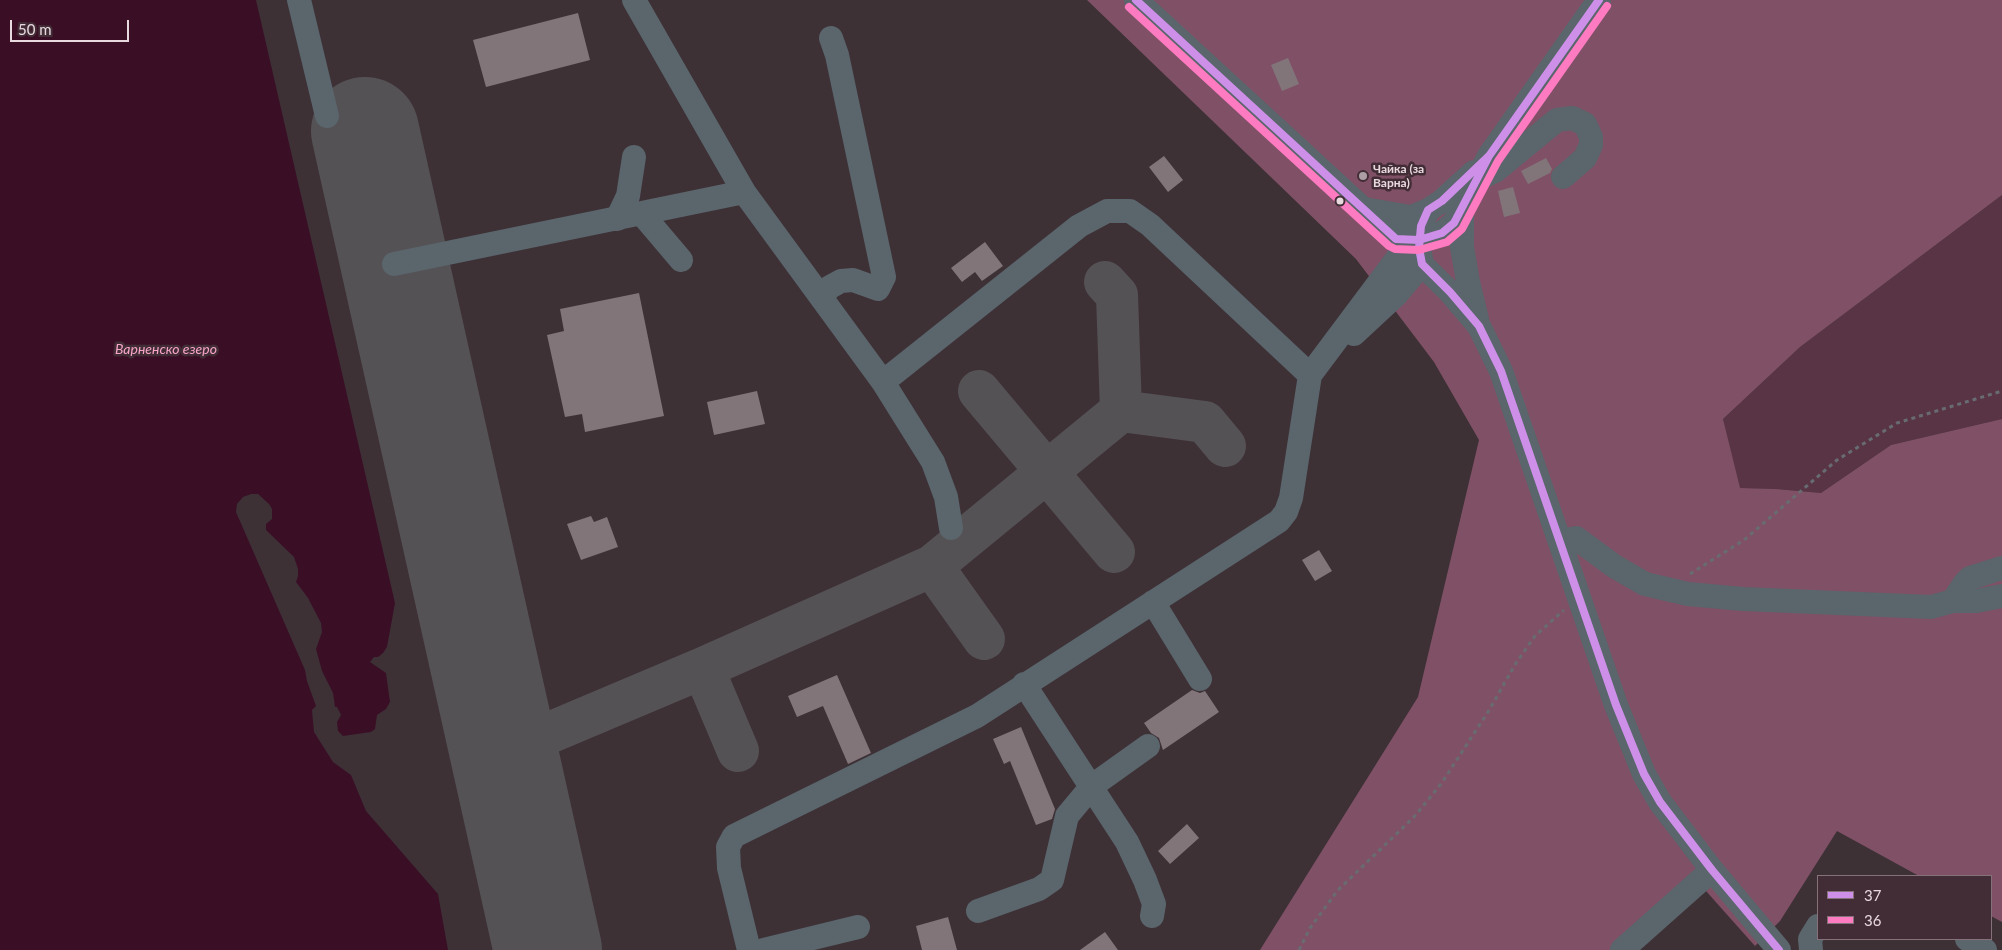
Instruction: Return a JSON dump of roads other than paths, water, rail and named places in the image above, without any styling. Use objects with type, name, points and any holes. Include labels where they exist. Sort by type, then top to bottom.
[{"type":"street","points":[[299,0],[327,116]]},
{"type":"street","points":[[634,0],[744,192],[883,382],[933,462],[946,497],[951,528]]},
{"type":"street","points":[[1136,0],[1364,209],[1407,242],[1422,264],[1450,292],[1479,326]]},
{"type":"street","points":[[1407,242],[1442,233],[1454,223],[1489,156],[1599,0]]},
{"type":"street","points":[[821,297],[830,287],[841,281],[853,280],[878,289],[884,277],[836,55],[830,38]]},
{"type":"street","points":[[1476,180],[1495,171],[1557,120],[1572,118],[1585,124],[1591,137],[1591,145],[1585,158],[1563,177]]},
{"type":"street","points":[[1364,209],[1410,216],[1428,210],[1442,201],[1489,156]]},
{"type":"street","points":[[617,219],[628,196],[634,157]]},
{"type":"street","points":[[394,264],[744,192]]},
{"type":"street","points":[[1462,207],[1462,247],[1479,326],[1501,371],[1616,705],[1644,774],[1660,802],[1712,870],[1779,950]]},
{"type":"street","points":[[748,950],[730,868],[728,847],[734,836],[977,716],[1279,521],[1286,512],[1291,498],[1310,375],[1420,226],[1428,210]]},
{"type":"street","points":[[883,382],[1079,226],[1107,211],[1130,211],[1150,224],[1310,375]]},
{"type":"street","points":[[642,214],[681,260]]},
{"type":"street","points":[[1310,375],[1396,295],[1422,264]]},
{"type":"street","points":[[1560,541],[1576,538],[1614,566],[1645,584],[1688,594],[1743,599],[1931,607],[1953,601],[1976,601],[2002,596]]},
{"type":"street","points":[[1953,601],[1970,578],[2002,568]]},
{"type":"street","points":[[1153,602],[1200,679]]},
{"type":"street","points":[[1024,684],[1127,842],[1154,904],[1152,916]]},
{"type":"street","points":[[978,911],[1039,890],[1052,880],[1067,816],[1092,786],[1148,746]]},
{"type":"street","points":[[1622,950],[1712,870]]},
{"type":"street","points":[[764,950],[858,928]]},
{"type":"street","points":[[1811,950],[1810,939],[1817,928]]},
{"type":"street","points":[[1968,940],[1985,950]]},
{"type":"water","name":"Варненско езеро","points":[[0,0],[256,0],[395,603],[387,647],[383,653],[378,657],[374,657],[370,662],[386,673],[390,702],[386,709],[377,715],[375,729],[371,732],[343,736],[338,731],[337,722],[341,715],[337,707],[335,707],[333,693],[322,671],[316,649],[322,632],[321,623],[308,598],[296,582],[298,569],[294,557],[266,530],[266,524],[272,519],[272,509],[269,504],[258,494],[251,494],[243,497],[237,504],[236,512],[305,670],[316,706],[312,710],[314,732],[333,762],[351,775],[366,811],[438,894],[448,950],[0,950]]},
{"type":"place","name":"Чайка (за Варна)","points":[[1363,176]]}]
